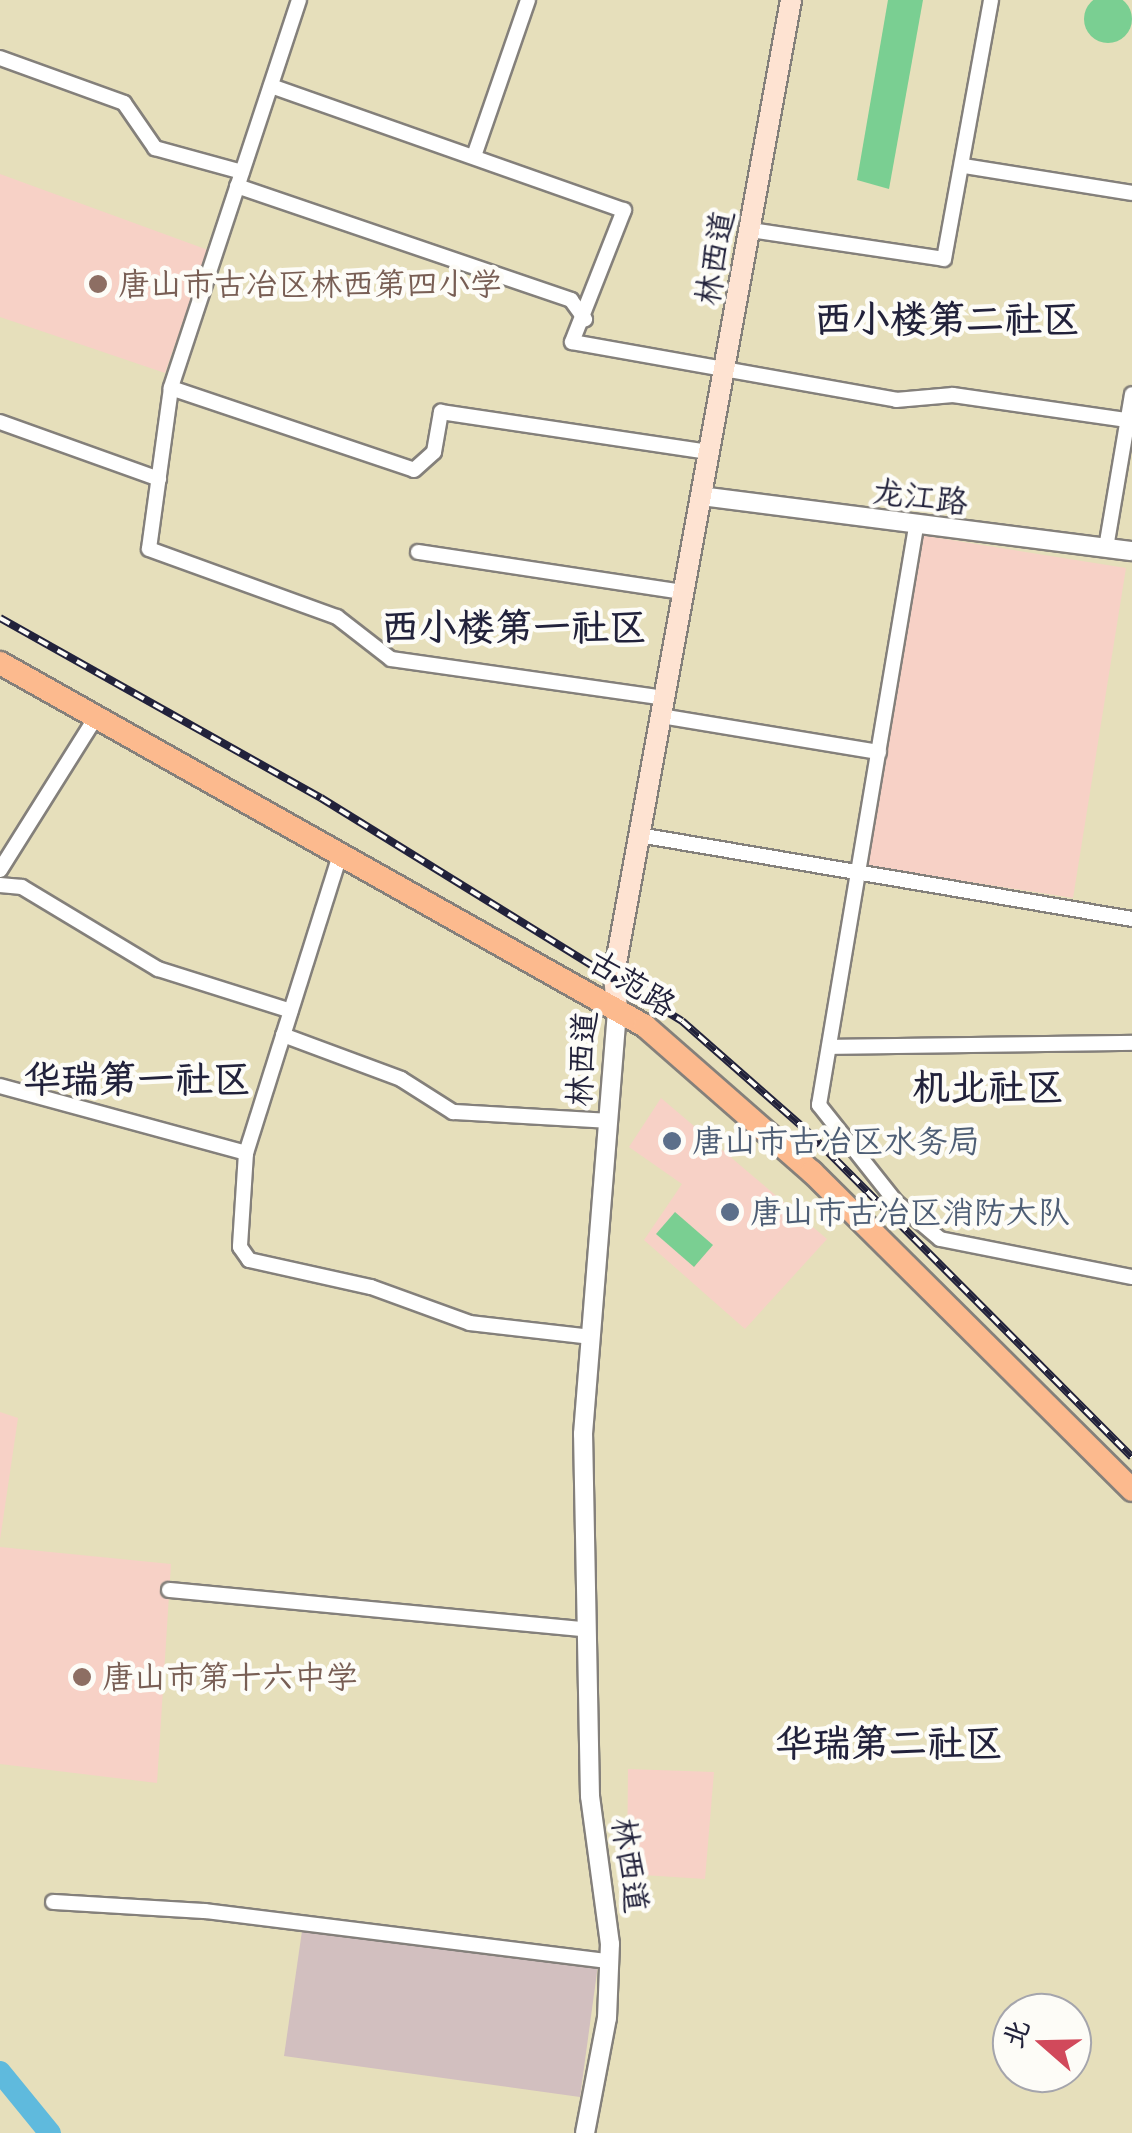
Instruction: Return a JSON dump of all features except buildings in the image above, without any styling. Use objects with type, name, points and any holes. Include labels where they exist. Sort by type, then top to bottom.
[{"type":"main road","name":"林西道","points":[[618,1009],[614,974],[791,0]]},
{"type":"main road","name":"古范路","points":[[0,663],[618,1009],[724,1090],[1132,1490]]},
{"type":"street","points":[[299,0],[171,388],[149,549],[338,617],[391,658],[663,707],[879,752]]},
{"type":"street","points":[[474,156],[528,0]]},
{"type":"street","points":[[751,230],[936,263],[948,253],[991,0]]},
{"type":"street","points":[[0,58],[124,104],[155,148],[571,300],[585,319]]},
{"type":"street","points":[[270,86],[624,210],[585,319],[572,342],[896,400],[953,395],[1127,420]]},
{"type":"street","points":[[964,166],[1132,193]]},
{"type":"street","points":[[171,388],[414,470],[434,452],[440,412],[710,452]]},
{"type":"street","points":[[1106,548],[1132,394]]},
{"type":"street","points":[[0,422],[159,479]]},
{"type":"street","name":"龙江路","points":[[702,496],[916,527],[1132,551]]},
{"type":"street","points":[[916,527],[829,1047],[822,1114],[925,1229],[956,1245],[1132,1277]]},
{"type":"street","points":[[418,552],[684,592]]},
{"type":"street","points":[[96,716],[5,866],[22,887],[158,969],[291,1011]]},
{"type":"street","points":[[639,835],[1132,918]]},
{"type":"street","points":[[340,855],[246,1153],[236,1234],[249,1260],[371,1286],[499,1330],[591,1337]]},
{"type":"street","points":[[0,885],[22,887]]},
{"type":"street","name":"林西道","points":[[585,2133],[609,1962],[582,1629],[591,1337],[618,1009]]},
{"type":"street","points":[[283,1036],[402,1079],[453,1112],[608,1121]]},
{"type":"street","points":[[829,1047],[1132,1043]]},
{"type":"street","points":[[0,1086],[246,1153]]},
{"type":"street","points":[[169,1590],[582,1629]]},
{"type":"street","points":[[53,1902],[205,1910],[609,1962]]},
{"type":"shaded area","name":"唐山市古冶区林西第四小学","points":[[0,174],[208,250],[165,373],[0,317]]},
{"type":"shaded area","points":[[920,535],[1126,568],[1073,898],[868,866]]},
{"type":"shaded area","name":"唐山市古冶区消防大队","points":[[661,1098],[827,1239],[745,1329],[644,1240],[682,1184],[629,1147]]},
{"type":"shaded area","points":[[0,1412],[18,1418],[0,1540]]},
{"type":"shaded area","name":"唐山市第十六中学","points":[[0,1547],[171,1564],[157,1783],[0,1764]]},
{"type":"shaded area","points":[[628,1769],[714,1772],[705,1879],[627,1874]]},
{"type":"shaded area","points":[[303,1924],[598,1965],[580,2097],[284,2056]]},
{"type":"green space","points":[[1108,-5],[1125,2],[1132,19],[1125,36],[1108,43],[1091,36],[1084,19],[1091,2]]},
{"type":"green space","points":[[888,0],[923,0],[889,189],[857,180]]},
{"type":"green space","points":[[675,1212],[713,1245],[694,1267],[656,1234]]},
{"type":"waterway","points":[[0,2072],[50,2133]]},
{"type":"railway","points":[[0,618],[321,798],[682,1021],[805,1129],[1132,1457]]},
{"type":"place","name":"唐山市古冶区林西第四小学","points":[[98,284]]},
{"type":"place","name":"唐山市古冶区水务局","points":[[672,1141]]},
{"type":"place","name":"唐山市古冶区消防大队","points":[[730,1212]]},
{"type":"place","name":"唐山市第十六中学","points":[[82,1677]]},
{"type":"district","name":"西小楼第二社区","points":[[947,319]]},
{"type":"district","name":"西小楼第一社区","points":[[514,627]]},
{"type":"district","name":"华瑞第一社区","points":[[137,1079]]},
{"type":"district","name":"机北社区","points":[[988,1087]]},
{"type":"district","name":"华瑞第二社区","points":[[889,1743]]}]
